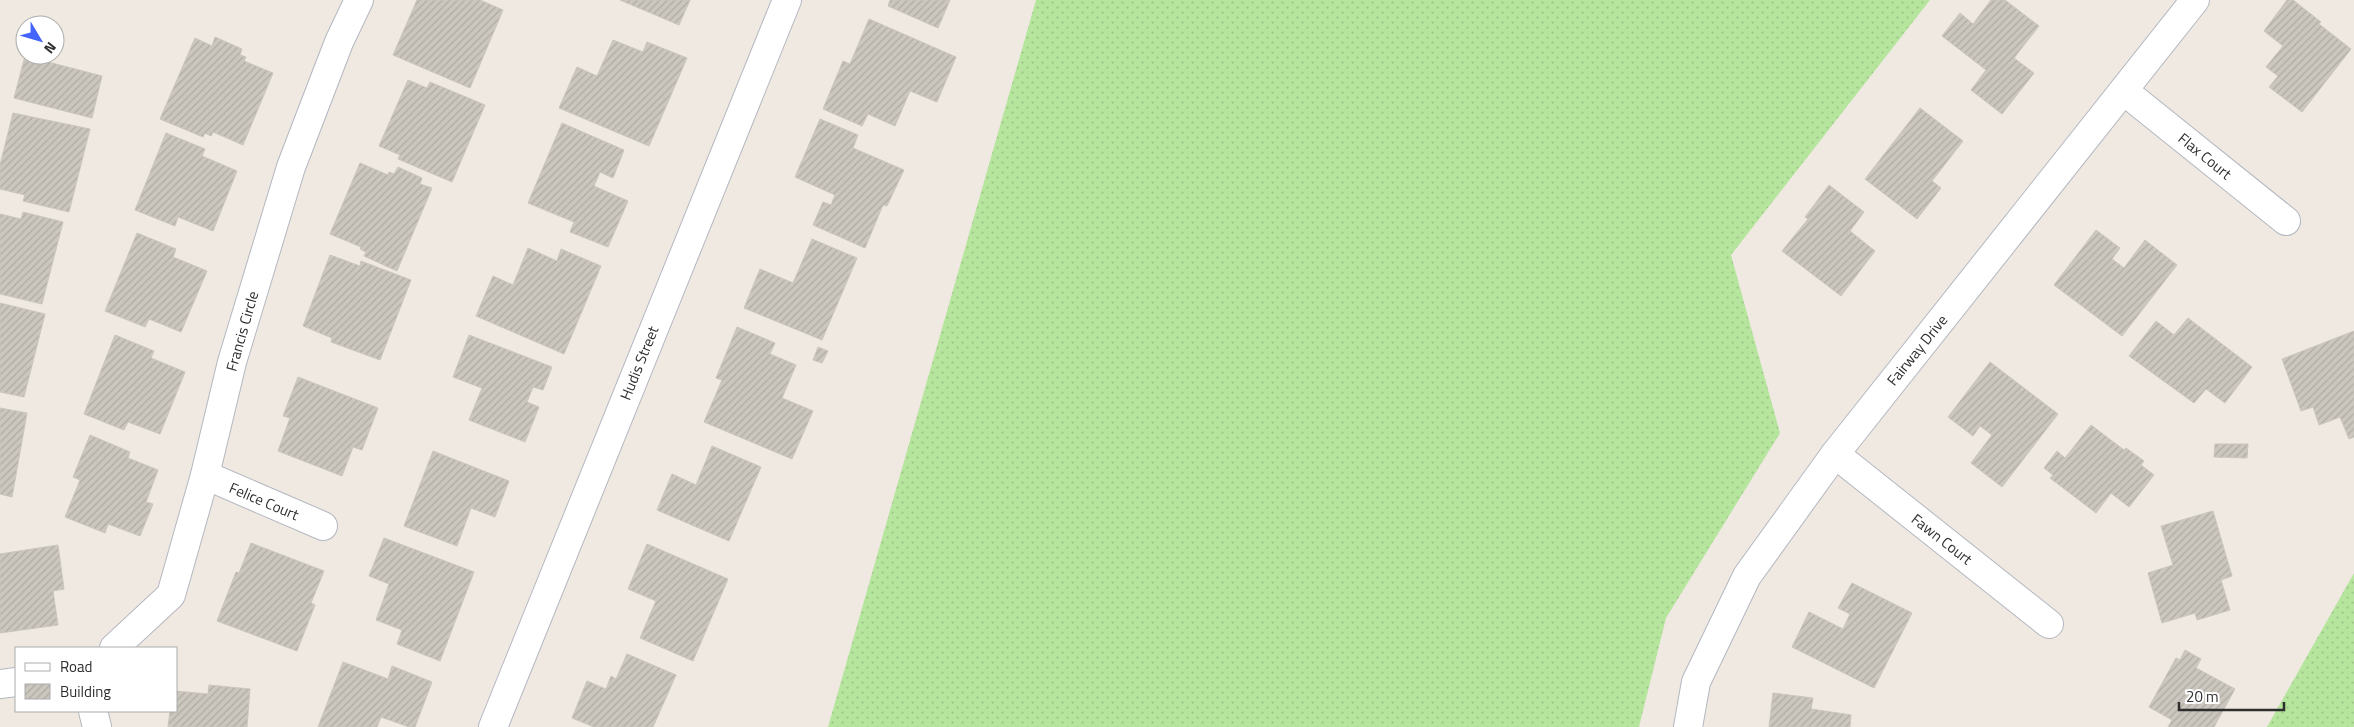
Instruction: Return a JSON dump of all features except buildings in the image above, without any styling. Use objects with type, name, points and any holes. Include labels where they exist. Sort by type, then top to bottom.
[{"type":"street","name":"Francis Circle","points":[[115,647],[171,595],[205,475],[232,362],[291,167],[339,42],[359,0]]},
{"type":"street","name":"Hudis Street","points":[[493,727],[787,0]]},
{"type":"street","name":"Fairway Drive","points":[[1688,727],[1696,682],[1747,576],[1835,454],[2124,91],[2194,0]]},
{"type":"street","name":"Flax Court","points":[[2124,91],[2286,221]]},
{"type":"street","name":"Fawn Court","points":[[1835,454],[2049,624]]},
{"type":"street","name":"Felice Court","points":[[205,475],[324,526]]},
{"type":"street","points":[[0,684],[15,682]]},
{"type":"street","points":[[93,712],[97,727]]},
{"type":"green space","points":[[1036,0],[1930,0],[1731,255],[1780,433],[1666,618],[1639,727],[828,727]]},
{"type":"green space","points":[[2354,573],[2354,727],[2267,727]]}]
